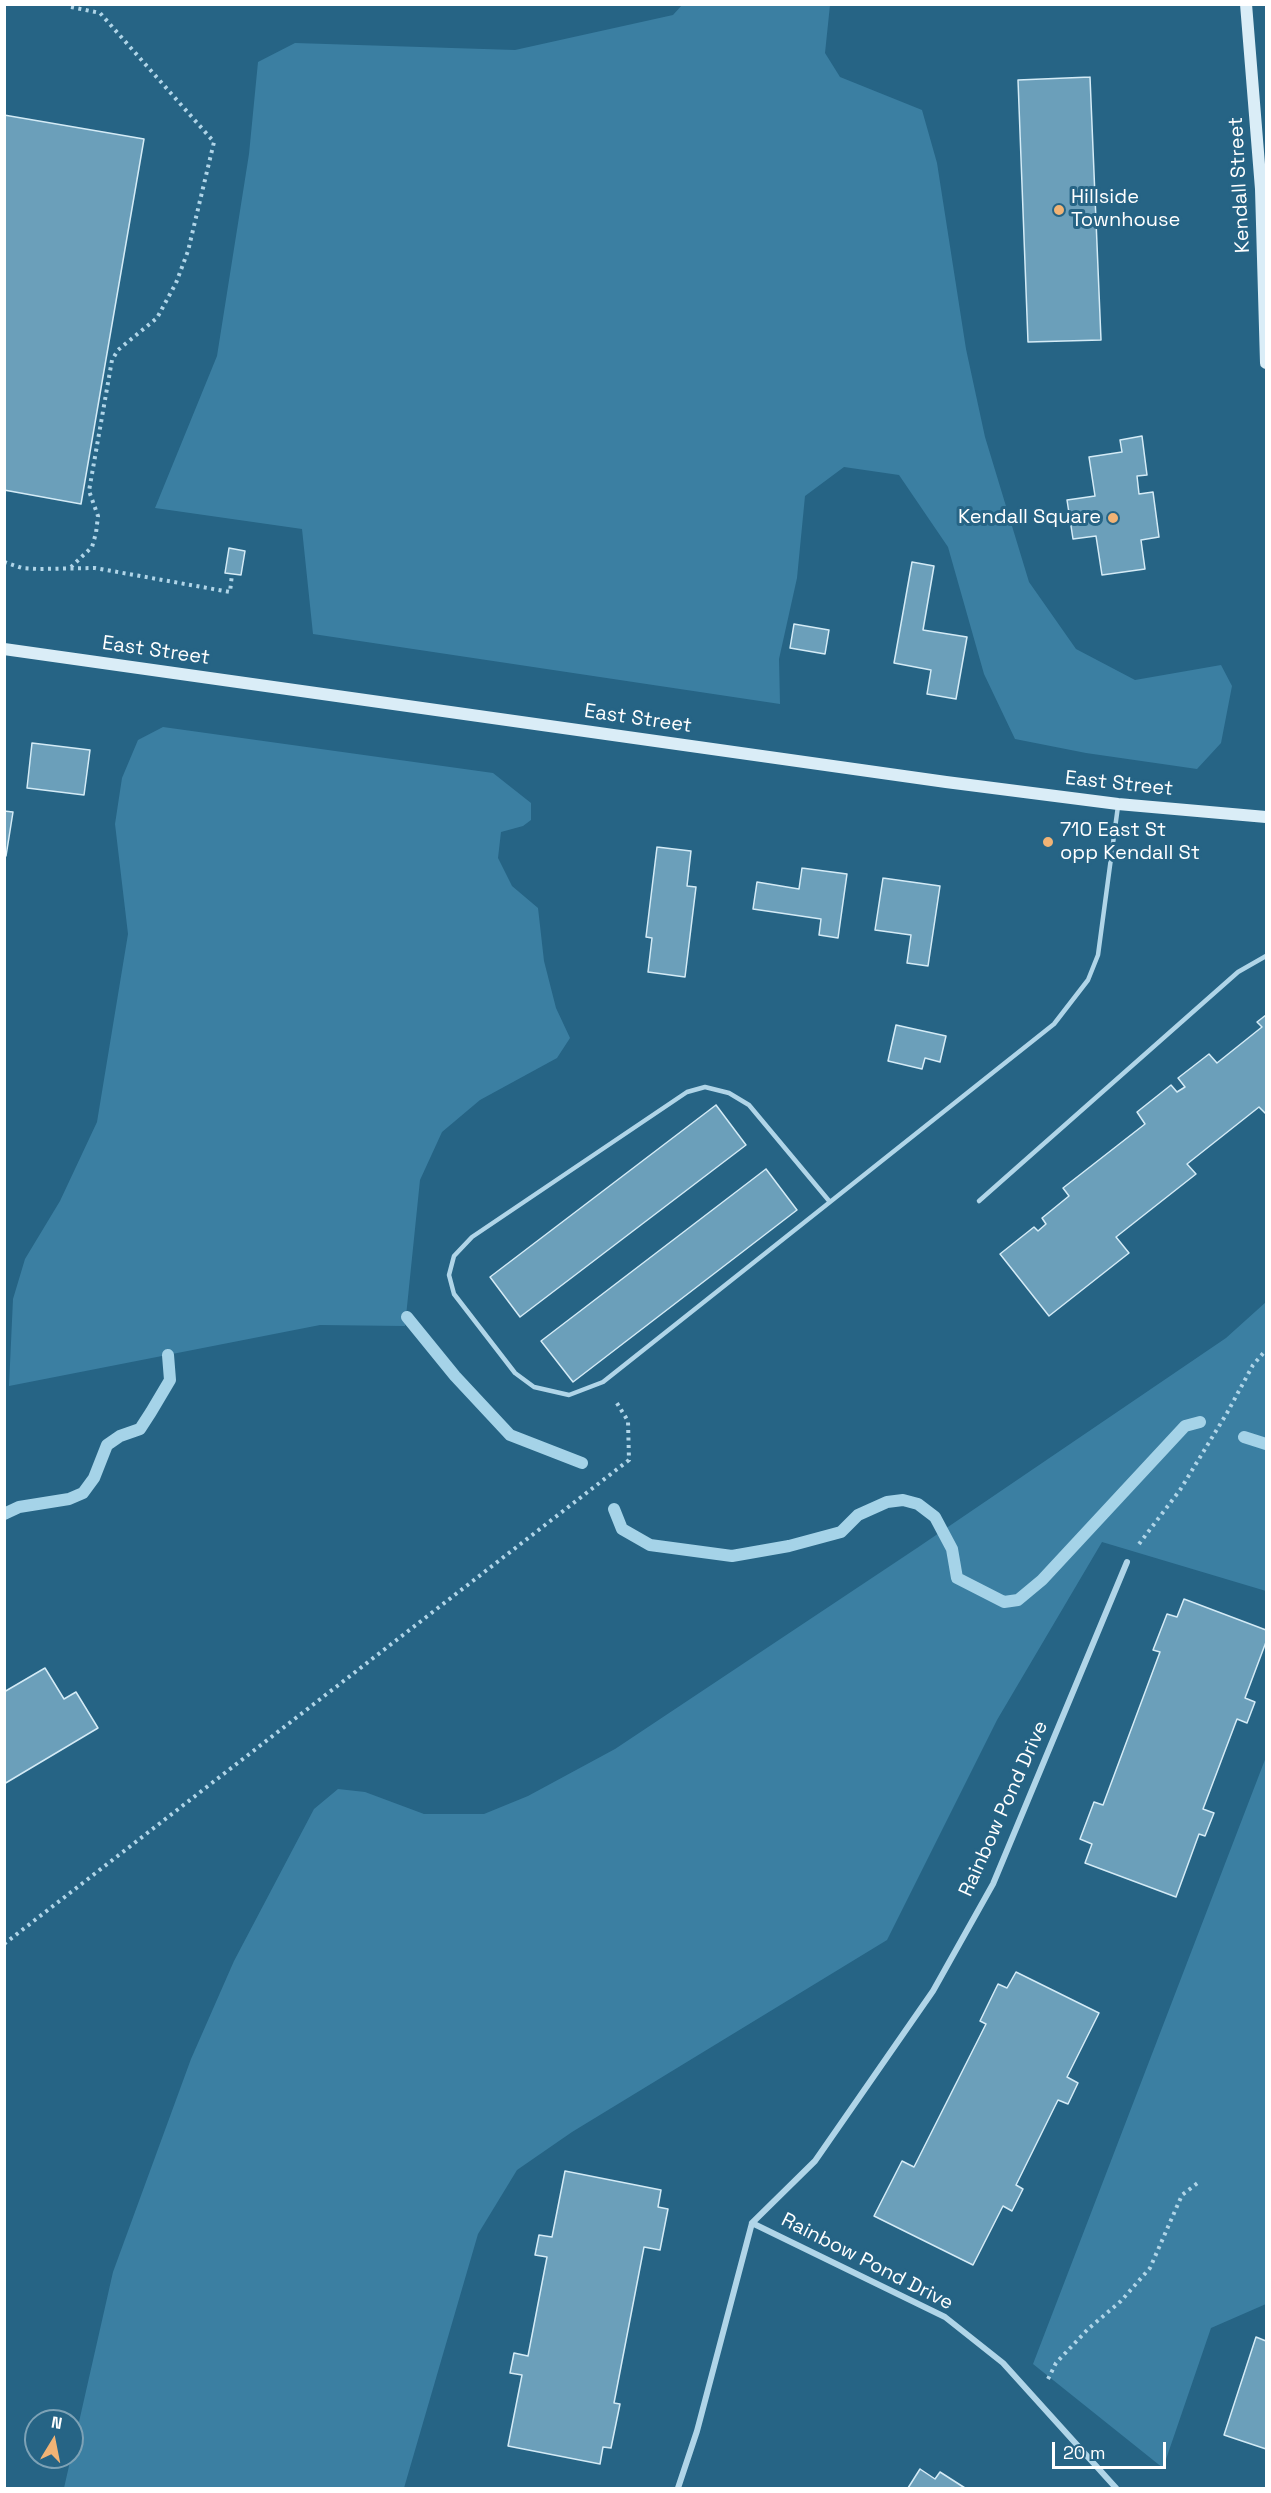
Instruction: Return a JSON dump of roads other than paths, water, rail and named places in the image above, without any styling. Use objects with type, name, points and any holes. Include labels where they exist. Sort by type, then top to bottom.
[{"type":"main road","name":"Kendall Street","points":[[1246,4],[1261,189],[1266,363]]},
{"type":"main road","name":"East Street","points":[[4,649],[1118,804],[1266,817]]},
{"type":"street","name":"Rainbow Pond Drive","points":[[678,2488],[697,2431],[752,2223],[814,2161],[933,1991],[993,1884],[1127,1562]]},
{"type":"street","name":"Rainbow Pond Drive","points":[[752,2223],[945,2317],[1003,2363],[1116,2488]]},
{"type":"lane","points":[[830,1202],[749,1105],[729,1093],[705,1087],[687,1092],[472,1237],[454,1256],[449,1275],[454,1294],[515,1373],[534,1387],[568,1395],[603,1382],[830,1202],[1054,1024],[1088,980],[1098,955],[1118,804]]},
{"type":"lane","points":[[979,1201],[1238,972],[1266,956]]},
{"type":"waterway","points":[[407,1317],[455,1376],[510,1435],[582,1463]]},
{"type":"waterway","points":[[4,1514],[19,1507],[69,1499],[83,1493],[94,1478],[107,1445],[120,1436],[140,1429],[151,1412],[170,1380],[168,1355]]},
{"type":"waterway","points":[[614,1509],[622,1529],[650,1545],[732,1556],[789,1546],[841,1532],[858,1515],[887,1502],[903,1500],[918,1504],[935,1517],[952,1549],[957,1578],[1004,1602],[1018,1600],[1042,1580],[1185,1426],[1200,1422]]},
{"type":"waterway","points":[[1244,1437],[1266,1444]]},
{"type":"place","name":"Hillside Townhouse","points":[[1059,210]]},
{"type":"place","name":"Kendall Square","points":[[1113,518]]},
{"type":"place","name":"710 East St opp Kendall St","points":[[1048,842]]}]
